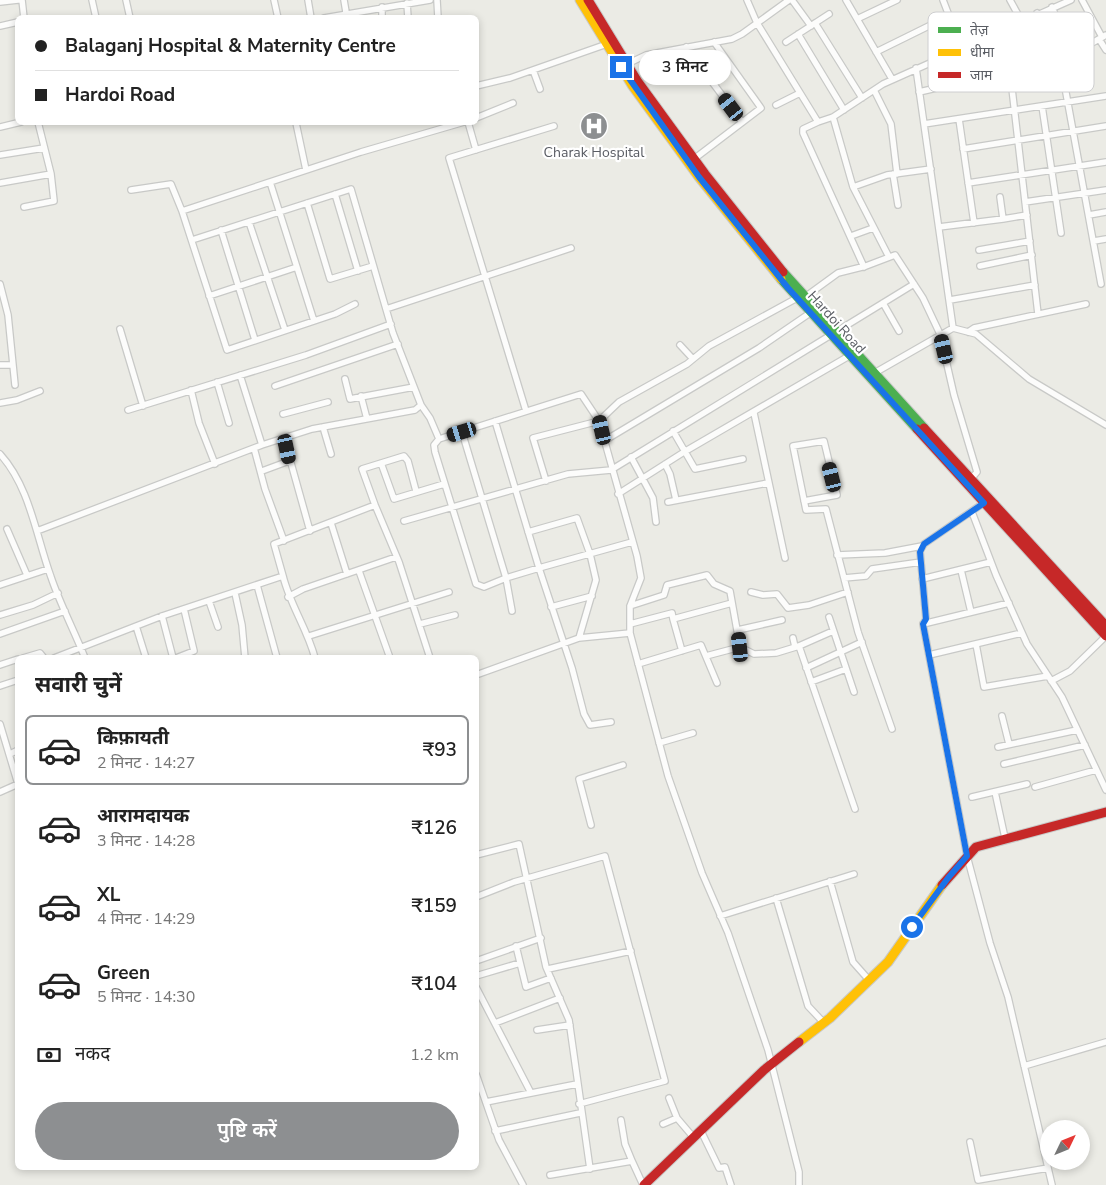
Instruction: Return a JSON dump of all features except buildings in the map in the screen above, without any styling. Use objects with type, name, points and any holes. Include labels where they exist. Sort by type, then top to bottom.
[{"type":"main road","name":"Hardoi Road","points":[[580,0],[607,44],[801,298],[810,313],[833,334],[849,356],[871,375],[971,479],[986,501],[1106,626]]},
{"type":"main road","name":"Hardoi Road","points":[[588,0],[624,65],[699,177],[801,298],[1106,636]]},
{"type":"main road","points":[[644,1185],[771,1065],[824,1023],[888,962],[926,906],[976,846],[1106,812]]},
{"type":"street","points":[[0,2],[18,0]]},
{"type":"street","points":[[22,0],[24,15]]},
{"type":"street","points":[[92,0],[95,15]]},
{"type":"street","points":[[126,0],[129,15]]},
{"type":"street","points":[[274,0],[277,15]]},
{"type":"street","points":[[308,0],[310,15]]},
{"type":"street","points":[[344,0],[347,15],[382,7],[430,0]]},
{"type":"street","points":[[436,0],[438,15]]},
{"type":"street","points":[[747,0],[757,23],[818,122]]},
{"type":"street","points":[[624,65],[646,55],[732,39],[791,0],[813,24],[862,98]]},
{"type":"street","points":[[846,0],[892,79]]},
{"type":"street","points":[[857,19],[897,0]]},
{"type":"street","points":[[943,0],[948,12]]},
{"type":"street","points":[[1010,0],[1017,12]]},
{"type":"street","points":[[1041,12],[1071,0]]},
{"type":"street","points":[[1082,0],[1088,12]]},
{"type":"street","points":[[407,3],[408,15]]},
{"type":"street","points":[[382,7],[382,15]]},
{"type":"street","points":[[1052,7],[1054,12]]},
{"type":"street","points":[[786,42],[829,14]]},
{"type":"street","points":[[1094,22],[1106,50]]},
{"type":"street","points":[[0,26],[15,23]]},
{"type":"street","points":[[876,52],[928,26]]},
{"type":"street","points":[[798,34],[844,110]]},
{"type":"street","points":[[694,159],[761,108],[714,42]]},
{"type":"street","points":[[479,85],[533,70],[607,44]]},
{"type":"street","points":[[686,48],[742,122]]},
{"type":"street","points":[[864,267],[803,133],[804,128],[833,117],[892,79],[928,63]]},
{"type":"street","points":[[916,68],[953,328]]},
{"type":"street","points":[[533,70],[540,89]]},
{"type":"street","points":[[874,90],[891,124],[898,205]]},
{"type":"street","points":[[920,92],[928,90]]},
{"type":"street","points":[[1013,92],[1038,314]]},
{"type":"street","points":[[1066,92],[1101,284]]},
{"type":"street","points":[[776,105],[800,94]]},
{"type":"street","points":[[924,124],[1106,96]]},
{"type":"street","points":[[479,117],[513,103]]},
{"type":"street","points":[[1042,106],[1061,233]]},
{"type":"street","points":[[833,117],[853,187],[889,257]]},
{"type":"street","points":[[959,119],[974,222]]},
{"type":"street","points":[[0,127],[15,123]]},
{"type":"street","points":[[24,207],[54,201],[51,174],[39,125]]},
{"type":"street","points":[[296,125],[306,170]]},
{"type":"street","points":[[182,210],[454,125]]},
{"type":"street","points":[[469,125],[476,150]]},
{"type":"street","points":[[526,411],[450,158],[554,126]]},
{"type":"street","points":[[963,149],[1106,126]]},
{"type":"street","points":[[0,155],[44,148]]},
{"type":"street","points":[[968,183],[1106,162]]},
{"type":"street","points":[[853,187],[895,174],[931,169]]},
{"type":"street","points":[[0,183],[51,174]]},
{"type":"street","points":[[270,182],[314,321]]},
{"type":"street","points":[[131,190],[170,184],[182,210],[226,350],[314,321],[355,304]]},
{"type":"street","points":[[192,240],[351,190],[398,344],[421,406],[430,418],[439,439]]},
{"type":"street","points":[[1026,202],[1106,190]]},
{"type":"street","points":[[335,194],[358,271]]},
{"type":"street","points":[[1000,197],[1003,219]]},
{"type":"street","points":[[307,203],[330,279],[373,266]]},
{"type":"street","points":[[1089,215],[1106,212]]},
{"type":"street","points":[[939,227],[1027,214]]},
{"type":"street","points":[[249,222],[286,330]]},
{"type":"street","points":[[851,236],[873,228]]},
{"type":"street","points":[[221,230],[255,340]]},
{"type":"street","points":[[1094,241],[1106,239]]},
{"type":"street","points":[[979,250],[1030,241]]},
{"type":"street","points":[[386,309],[571,248]]},
{"type":"street","points":[[546,481],[533,438],[599,420],[619,402],[693,359],[709,346],[801,298],[838,273],[864,267],[895,255],[914,284],[940,334],[954,395],[977,472],[971,479]]},
{"type":"street","points":[[980,266],[1032,255]]},
{"type":"street","points":[[209,296],[297,267]]},
{"type":"street","points":[[0,284],[8,315],[15,385]]},
{"type":"street","points":[[404,521],[482,501],[568,474],[611,470],[914,284]]},
{"type":"street","points":[[950,300],[1035,285]]},
{"type":"street","points":[[883,303],[899,331]]},
{"type":"street","points":[[968,332],[974,328],[1086,304]]},
{"type":"street","points":[[604,441],[759,348],[810,313]]},
{"type":"street","points":[[128,410],[306,355],[391,324]]},
{"type":"street","points":[[871,375],[953,328],[976,334],[1029,379],[1106,425]]},
{"type":"street","points":[[120,329],[142,406]]},
{"type":"street","points":[[275,386],[398,344]]},
{"type":"street","points":[[680,345],[693,359]]},
{"type":"street","points":[[618,494],[684,452],[849,356]]},
{"type":"street","points":[[0,365],[14,365]]},
{"type":"street","points":[[240,375],[262,445]]},
{"type":"street","points":[[345,379],[350,399],[414,386]]},
{"type":"street","points":[[217,382],[229,423]]},
{"type":"street","points":[[191,390],[199,423],[215,464]]},
{"type":"street","points":[[0,403],[17,400],[40,391]]},
{"type":"street","points":[[632,542],[506,578],[484,588],[476,584],[444,484],[434,444],[439,439],[581,394],[599,420],[611,470],[632,542],[641,578],[630,606],[630,633],[638,664],[668,776],[768,1050],[799,1172],[799,1185]]},
{"type":"street","points":[[361,396],[367,419]]},
{"type":"street","points":[[283,414],[328,402]]},
{"type":"street","points":[[37,531],[262,445],[323,427],[415,410],[421,406]]},
{"type":"street","points":[[754,413],[785,558]]},
{"type":"street","points":[[494,422],[551,607],[572,668],[584,714],[590,724],[611,722]]},
{"type":"street","points":[[323,427],[331,454]]},
{"type":"street","points":[[673,431],[695,470],[743,459]]},
{"type":"street","points":[[462,432],[506,578],[512,611]]},
{"type":"street","points":[[284,438],[310,531]]},
{"type":"street","points":[[804,501],[837,495],[824,441],[793,446],[804,501],[806,510],[826,509],[862,642],[892,730]]},
{"type":"street","points":[[254,448],[262,471],[265,488],[284,541]]},
{"type":"street","points":[[0,454],[13,469],[37,531],[48,569],[84,655]]},
{"type":"street","points":[[416,491],[408,461],[404,456],[362,468],[413,603],[429,655]]},
{"type":"street","points":[[631,457],[644,479],[652,498],[656,522]]},
{"type":"street","points":[[262,471],[289,461]]},
{"type":"street","points":[[381,463],[394,499],[444,484]]},
{"type":"street","points":[[665,464],[670,474],[676,500]]},
{"type":"street","points":[[668,502],[768,483]]},
{"type":"street","points":[[838,555],[884,554],[922,546],[986,501]]},
{"type":"street","points":[[314,655],[309,636],[288,597],[274,544],[375,505]]},
{"type":"street","points":[[972,512],[991,562],[1022,633],[1062,697],[1106,790]]},
{"type":"street","points":[[528,532],[577,518],[590,554],[596,580],[579,638]]},
{"type":"street","points":[[331,523],[347,574]]},
{"type":"street","points":[[7,529],[27,575]]},
{"type":"street","points":[[922,546],[920,552],[926,619],[923,624],[967,856],[990,943],[1008,998],[1040,1134]]},
{"type":"street","points":[[288,597],[396,557]]},
{"type":"street","points":[[844,578],[866,576],[872,569],[921,562]]},
{"type":"street","points":[[922,579],[991,562]]},
{"type":"street","points":[[0,585],[48,569]]},
{"type":"street","points":[[960,570],[971,612]]},
{"type":"street","points":[[359,571],[389,655]]},
{"type":"street","points":[[630,606],[664,595],[667,585],[706,575],[714,584],[730,591],[740,647]]},
{"type":"street","points":[[61,655],[162,616],[283,576]]},
{"type":"street","points":[[257,585],[276,655]]},
{"type":"street","points":[[309,636],[448,592]]},
{"type":"street","points":[[750,592],[763,595],[777,594],[788,608],[809,605],[848,592]]},
{"type":"street","points":[[0,615],[33,605],[58,593]]},
{"type":"street","points":[[235,593],[245,655]]},
{"type":"street","points":[[551,607],[592,596]]},
{"type":"street","points":[[209,601],[218,627]]},
{"type":"street","points":[[673,619],[732,603]]},
{"type":"street","points":[[923,624],[1009,603]]},
{"type":"street","points":[[183,655],[194,651],[184,609]]},
{"type":"street","points":[[0,634],[65,611]]},
{"type":"street","points":[[630,624],[672,613],[682,651]]},
{"type":"street","points":[[420,624],[455,615]]},
{"type":"street","points":[[162,616],[174,655]]},
{"type":"street","points":[[830,617],[854,692]]},
{"type":"street","points":[[738,630],[782,620]]},
{"type":"street","points":[[136,626],[145,655]]},
{"type":"street","points":[[706,656],[740,647],[754,654],[776,653],[797,647],[833,631]]},
{"type":"street","points":[[479,673],[579,638],[630,633]]},
{"type":"street","points":[[929,655],[1022,633]]},
{"type":"street","points":[[976,644],[984,687],[1050,678],[1070,671],[1106,636]]},
{"type":"street","points":[[793,638],[806,668],[855,808]]},
{"type":"street","points":[[806,668],[862,642]]},
{"type":"street","points":[[638,664],[701,645],[717,683]]},
{"type":"street","points":[[0,665],[15,660]]},
{"type":"street","points":[[811,682],[846,669]]},
{"type":"street","points":[[0,686],[15,681]]},
{"type":"street","points":[[1002,716],[1009,744]]},
{"type":"street","points":[[0,724],[15,773]]},
{"type":"street","points":[[998,747],[1077,730]]},
{"type":"street","points":[[659,743],[692,733]]},
{"type":"street","points":[[1004,764],[1084,745]]},
{"type":"street","points":[[10,754],[15,752]]},
{"type":"street","points":[[592,825],[579,778],[623,765]]},
{"type":"street","points":[[1035,787],[1096,770]]},
{"type":"street","points":[[972,797],[1027,784]]},
{"type":"street","points":[[0,792],[15,785]]},
{"type":"street","points":[[995,792],[1005,838]]},
{"type":"street","points":[[479,854],[519,844],[548,970],[570,1024],[580,1113],[590,1169]]},
{"type":"street","points":[[479,895],[527,878],[606,856],[665,1081],[579,1104]]},
{"type":"street","points":[[720,916],[854,874]]},
{"type":"street","points":[[830,881],[853,962],[869,980]]},
{"type":"street","points":[[776,898],[808,1006],[824,1023]]},
{"type":"street","points":[[479,959],[540,938]]},
{"type":"street","points":[[516,946],[526,987],[551,978]]},
{"type":"street","points":[[548,970],[630,951]]},
{"type":"street","points":[[479,975],[520,963]]},
{"type":"street","points":[[479,993],[531,1093]]},
{"type":"street","points":[[495,1023],[560,998]]},
{"type":"street","points":[[537,1030],[570,1024]]},
{"type":"street","points":[[1024,1066],[1106,1042]]},
{"type":"street","points":[[479,1082],[495,1131],[523,1185]]},
{"type":"street","points":[[486,1102],[577,1084]]},
{"type":"street","points":[[669,1098],[677,1118],[694,1138]]},
{"type":"street","points":[[495,1131],[580,1113]]},
{"type":"street","points":[[663,1124],[677,1118]]},
{"type":"street","points":[[621,1120],[625,1144],[644,1185]]},
{"type":"street","points":[[701,1131],[719,1168],[725,1167],[731,1185]]},
{"type":"street","points":[[970,1142],[978,1180],[1040,1169]]},
{"type":"street","points":[[550,1175],[632,1161]]},
{"type":"street","points":[[1048,1170],[1052,1185]]},
{"type":"traffic: fast","points":[[783,272],[924,428]]},
{"type":"traffic: fast","points":[[781,279],[917,429]]},
{"type":"traffic: slow","points":[[580,0],[632,85],[699,177],[781,279]]},
{"type":"traffic: slow","points":[[799,1042],[830,1018],[888,962],[942,885]]},
{"type":"traffic: jam","points":[[588,0],[638,82],[705,174],[783,272]]},
{"type":"traffic: jam","points":[[924,428],[1106,626]]},
{"type":"traffic: jam","points":[[917,429],[1106,636]]},
{"type":"traffic: jam","points":[[942,885],[976,847],[1106,812]]},
{"type":"traffic: jam","points":[[644,1185],[764,1070],[799,1042]]},
{"type":"place","name":"Charak Hospital","points":[[594,126]]},
{"type":"route","points":[[621,67],[699,177],[788,288],[984,503],[924,544],[920,552],[926,619],[923,624],[967,856],[926,906],[912,927]]}]
